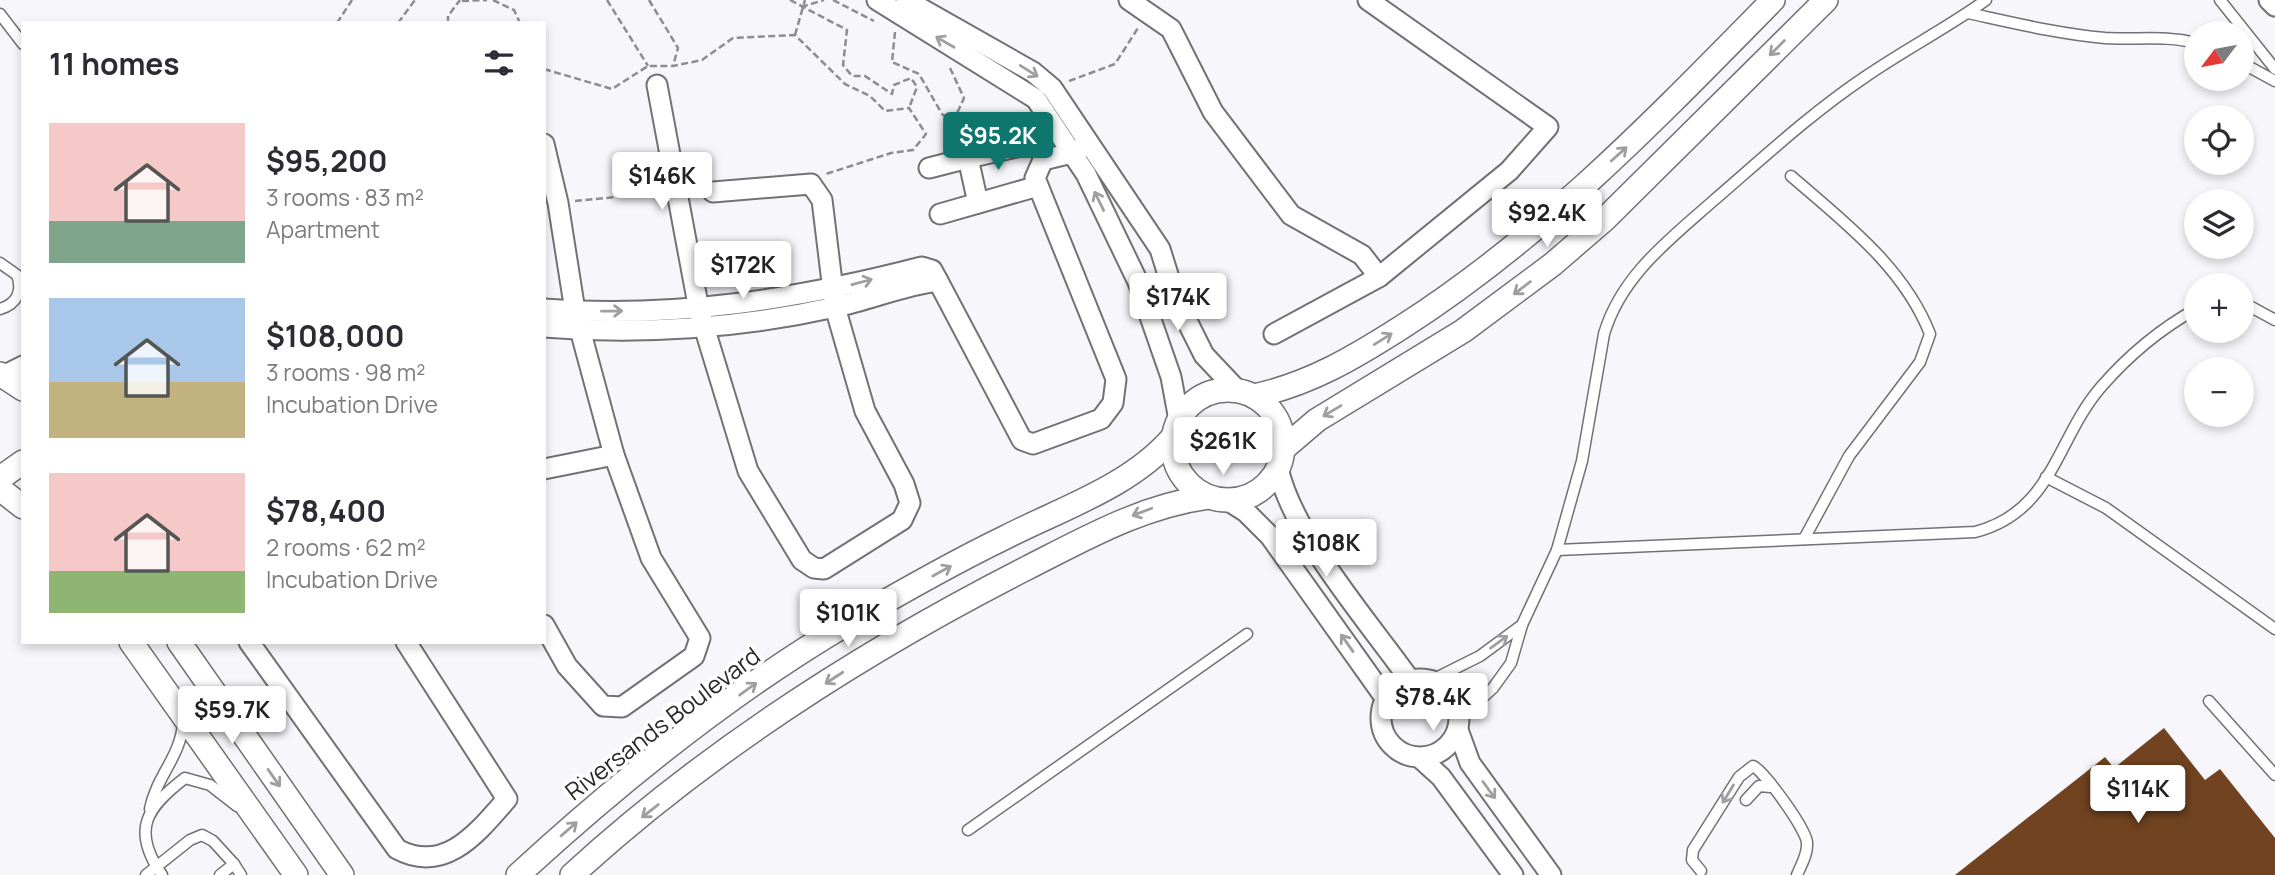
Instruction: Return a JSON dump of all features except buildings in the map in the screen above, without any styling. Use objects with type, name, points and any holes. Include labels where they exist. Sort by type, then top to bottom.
[{"type":"street","points":[[877,0],[1044,93]]},
{"type":"street","points":[[906,0],[1032,72],[1081,148],[1160,249],[1175,297],[1204,355],[1276,418],[1286,496],[1297,521],[1410,680]]},
{"type":"street","points":[[1129,0],[1171,29],[1213,112],[1291,215],[1363,255],[1379,276]]},
{"type":"street","points":[[1274,334],[1379,276],[1509,171],[1548,127],[1368,0]]},
{"type":"street","points":[[1176,428],[1189,406],[1203,395],[1220,390],[1246,393],[1313,379],[1433,307],[1485,270],[1635,140],[1773,0]]},
{"type":"street","points":[[572,875],[718,757],[875,651],[999,582],[1117,522],[1161,505],[1257,492],[1281,458],[1317,420],[1464,331],[1553,264],[1614,210],[1826,0]]},
{"type":"street","points":[[2269,0],[2275,6]]},
{"type":"street","points":[[657,85],[703,318],[748,471],[802,560],[814,568],[824,569],[902,520],[910,503],[904,484],[865,411],[834,299],[822,200],[811,184],[713,192]]},
{"type":"street","points":[[929,168],[1017,147]]},
{"type":"street","points":[[546,327],[577,321],[703,318],[938,281],[1022,440],[1033,444],[1101,419],[1113,403],[1116,379],[1035,178],[1043,160],[1081,148]]},
{"type":"street","points":[[1081,148],[1086,174],[1139,282],[1171,377],[1176,428],[1174,455],[1180,473],[1192,487],[1246,512],[1270,536],[1386,699]]},
{"type":"street","points":[[546,152],[558,203],[577,321],[614,455],[651,558],[700,638],[695,656],[622,707],[603,706],[567,666],[546,629]]},
{"type":"street","points":[[968,158],[978,203]]},
{"type":"street","points":[[940,214],[1038,186]]},
{"type":"street","points":[[1139,282],[1169,273]]},
{"type":"street","points":[[546,310],[577,321]]},
{"type":"street","name":"Riversands Boulevard","points":[[518,875],[619,785],[776,669],[942,570],[1122,478],[1157,456],[1176,428]]},
{"type":"street","points":[[546,469],[614,455]]},
{"type":"street","points":[[0,478],[21,463]]},
{"type":"street","points":[[0,489],[21,505]]},
{"type":"street","points":[[132,644],[296,875]]},
{"type":"street","points":[[179,644],[342,875]]},
{"type":"street","points":[[250,644],[397,849],[417,862],[446,860],[460,852],[507,799],[407,644]]},
{"type":"street","points":[[1513,875],[1441,776],[1420,758],[1407,755],[1386,738],[1381,712],[1394,688],[1410,680],[1432,680],[1452,694],[1470,763],[1551,875]]},
{"type":"street","points":[[1420,758],[1444,750],[1459,724]]},
{"type":"lane","points":[[1459,724],[1503,676],[1518,648],[1522,625],[1557,550],[1582,461],[1604,334],[1610,315],[1626,285],[1661,247],[1781,141],[1866,76],[1986,0]]},
{"type":"lane","points":[[2220,0],[2275,69]]},
{"type":"lane","points":[[1968,13],[2057,32],[2108,38],[2151,37],[2184,41]]},
{"type":"lane","points":[[0,14],[21,41]]},
{"type":"lane","points":[[2254,70],[2275,81]]},
{"type":"lane","points":[[1791,176],[1867,244],[1898,278],[1923,316],[1930,334],[1920,362],[1849,456],[1804,539]]},
{"type":"lane","points":[[0,263],[12,269],[21,280],[14,302],[0,309]]},
{"type":"lane","points":[[2254,309],[2275,320]]},
{"type":"lane","points":[[1557,550],[1804,539],[1987,529],[1998,526],[2019,513],[2046,477],[2099,388],[2163,328],[2184,316]]},
{"type":"lane","points":[[2046,477],[2106,509],[2275,629]]},
{"type":"lane","points":[[1432,680],[1480,656],[1522,625]]},
{"type":"lane","points":[[968,830],[1247,634]]},
{"type":"lane","points":[[2209,701],[2275,775]]},
{"type":"lane","points":[[159,871],[145,840],[150,809],[162,773],[177,753],[183,715]]},
{"type":"lane","points":[[1701,871],[1692,860],[1693,850],[1744,771],[1753,766],[1761,770],[1806,837],[1806,856],[1797,875]]},
{"type":"lane","points":[[150,809],[185,778],[210,785],[266,832]]},
{"type":"lane","points":[[1746,800],[1756,788],[1771,787]]},
{"type":"lane","points":[[146,875],[159,871],[190,840],[202,835],[213,841],[242,875]]},
{"type":"lane","points":[[220,875],[234,864]]},
{"type":"path","points":[[339,21],[352,0]]},
{"type":"path","points":[[399,21],[415,0]]},
{"type":"path","points":[[448,21],[448,16],[461,1],[486,0]]},
{"type":"path","points":[[494,0],[514,9],[519,21]]},
{"type":"path","points":[[607,0],[657,85]]},
{"type":"path","points":[[649,0],[678,48],[673,66]]},
{"type":"path","points":[[790,0],[847,30],[843,65],[852,76],[865,76],[892,94],[894,85],[911,78],[917,86],[909,108]]},
{"type":"path","points":[[795,35],[805,0]]},
{"type":"path","points":[[801,7],[824,0]]},
{"type":"path","points":[[833,0],[883,25]]},
{"type":"path","points":[[1017,147],[1016,118],[1044,93],[1115,64],[1132,33],[1151,16]]},
{"type":"path","points":[[905,38],[895,32],[892,62],[919,75],[942,114],[962,129]]},
{"type":"path","points":[[546,70],[612,89],[648,66],[673,66],[702,60],[733,38],[795,35],[845,84],[870,96],[885,111],[909,108]]},
{"type":"path","points":[[948,63],[964,98],[953,122]]},
{"type":"path","points":[[811,184],[841,167],[913,150],[926,134],[909,108]]},
{"type":"path","points":[[558,203],[679,191]]}]
